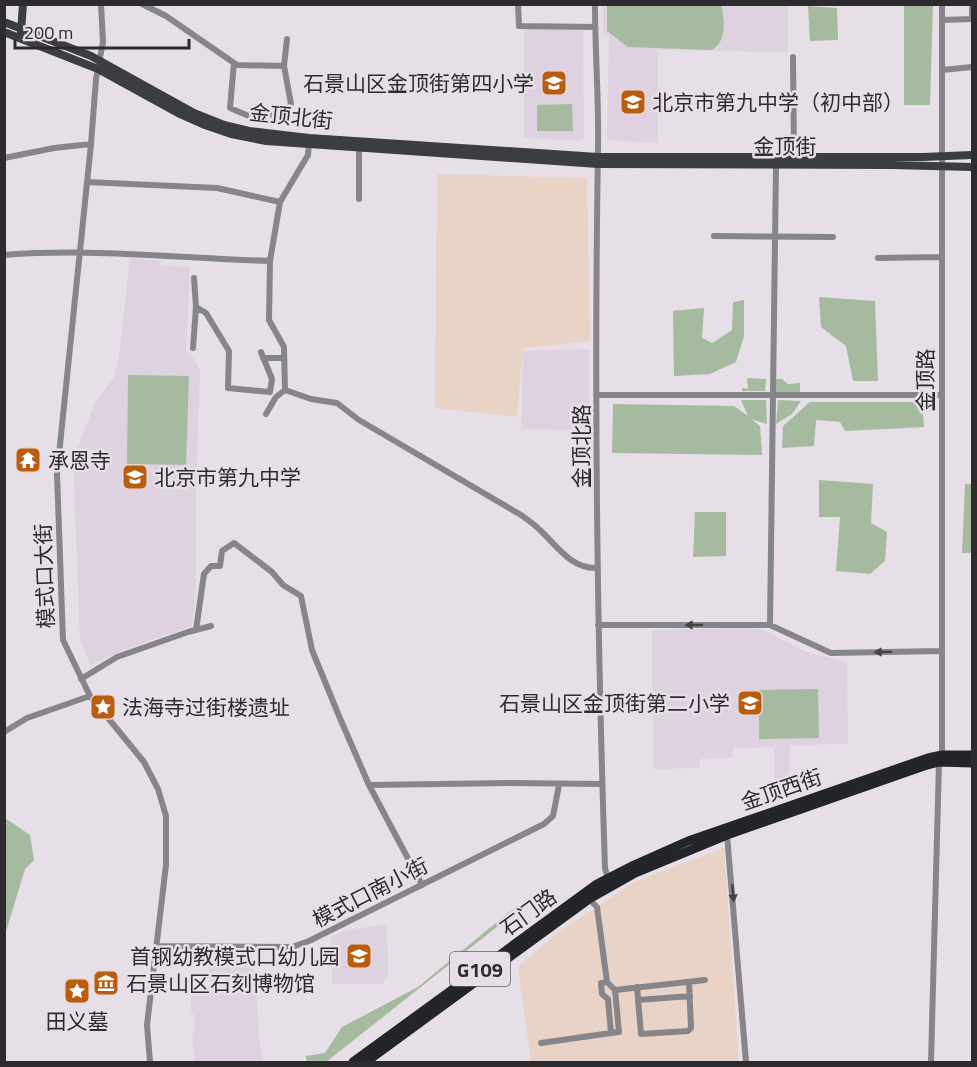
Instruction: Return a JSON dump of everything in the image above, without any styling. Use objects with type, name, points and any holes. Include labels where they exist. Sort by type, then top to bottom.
[{"type":"highway","name":"金顶西街","points":[[609,882],[727,835],[940,759],[972,755]]},
{"type":"highway","name":"金顶西街","points":[[609,882],[662,852],[726,827],[876,775],[928,758],[972,763]]},
{"type":"highway","name":"石门路","points":[[366,1062],[609,882]]},
{"type":"highway","name":"石门路","points":[[353,1062],[609,882]]},
{"type":"main road","points":[[21,33],[23,4]]},
{"type":"main road","name":"金顶北街","points":[[4,22],[21,33],[99,65],[178,113],[231,134],[266,141],[309,141],[598,160]]},
{"type":"main road","name":"金顶北街","points":[[4,32],[21,33]]},
{"type":"main road","name":"金顶北街","points":[[309,141],[359,148],[598,160]]},
{"type":"main road","name":"金顶街","points":[[598,160],[972,155]]},
{"type":"main road","name":"金顶街","points":[[598,160],[972,167]]},
{"type":"street","name":"模式口大街","points":[[101,4],[103,42],[96,79],[57,474],[63,640],[90,696],[144,762],[158,789],[166,816],[166,865],[147,1025],[150,1062]]},
{"type":"street","points":[[142,4],[166,16],[234,63],[284,66]]},
{"type":"street","points":[[518,4],[519,26],[595,27]]},
{"type":"street","name":"金顶北路","points":[[595,4],[598,160],[598,625],[605,868],[609,882]]},
{"type":"street","name":"金顶路","points":[[932,1062],[940,759],[942,4]]},
{"type":"street","points":[[942,21],[972,19],[972,4]]},
{"type":"street","points":[[234,63],[230,108],[251,117],[283,113],[291,104],[284,66],[287,39]]},
{"type":"street","points":[[793,57],[794,157]]},
{"type":"street","points":[[942,70],[972,67]]},
{"type":"street","points":[[285,390],[284,347],[269,320],[270,261],[280,202],[308,155],[309,141]]},
{"type":"street","points":[[4,158],[54,148],[91,144]]},
{"type":"street","points":[[359,148],[359,199]]},
{"type":"street","points":[[770,625],[776,164]]},
{"type":"street","points":[[87,182],[217,188],[280,202]]},
{"type":"street","points":[[714,236],[833,237]]},
{"type":"street","points":[[4,255],[124,253],[180,258],[270,261]]},
{"type":"street","points":[[878,258],[942,257]]},
{"type":"street","points":[[193,348],[196,307],[194,278]]},
{"type":"street","points":[[196,307],[206,313],[229,351],[228,388],[270,392],[272,379],[262,355],[284,358]]},
{"type":"street","points":[[266,414],[276,397],[285,390]]},
{"type":"street","points":[[285,390],[311,399],[337,403],[359,420],[521,515],[539,529],[569,560],[586,568],[598,568]]},
{"type":"street","points":[[597,395],[942,395]]},
{"type":"street","points":[[196,630],[204,574],[211,566],[220,566],[222,551],[234,543],[272,572],[283,585],[301,596],[312,650],[369,785],[422,885]]},
{"type":"street","points":[[598,625],[770,625],[831,653],[941,651]]},
{"type":"street","points":[[81,679],[117,657],[211,626]]},
{"type":"street","points":[[4,732],[27,718],[90,696]]},
{"type":"street","points":[[369,785],[602,784]]},
{"type":"street","name":"模式口南小街","points":[[156,946],[292,947],[309,941],[544,824],[553,816],[559,785]]},
{"type":"street","points":[[727,835],[746,1062]]},
{"type":"street","points":[[542,1043],[619,1032],[615,990],[607,982],[597,907],[589,899]]},
{"type":"street","points":[[615,990],[705,980]]},
{"type":"street","points":[[607,982],[601,983],[602,994],[608,999],[611,1033]]},
{"type":"street","points":[[637,987],[641,1034],[688,1031],[691,1028],[689,982]]},
{"type":"street","points":[[638,1000],[690,996]]},
{"type":"shaded area","name":"北京市第九中学（初中部）","points":[[603,5],[788,5],[788,52],[658,50],[658,143],[607,140],[609,37],[603,34]]},
{"type":"shaded area","name":"石景山区金顶街第四小学","points":[[583,28],[584,138],[581,141],[524,138],[524,29]]},
{"type":"shaded area","points":[[437,174],[587,178],[590,341],[523,348],[517,417],[435,408]]},
{"type":"shaded area","name":"北京市第九中学","points":[[130,258],[160,261],[160,266],[190,267],[186,351],[195,360],[200,371],[196,582],[192,626],[134,646],[90,665],[80,639],[73,461],[95,402],[114,378],[119,358]]},
{"type":"shaded area","points":[[589,349],[589,430],[521,429],[523,351]]},
{"type":"shaded area","name":"石景山区金顶街第二小学","points":[[746,628],[767,632],[806,652],[847,662],[848,744],[790,745],[789,787],[775,793],[774,747],[733,748],[732,758],[700,759],[699,768],[653,769],[652,630]]},
{"type":"shaded area","points":[[724,848],[739,1062],[531,1062],[518,967],[561,930],[636,881]]},
{"type":"shaded area","name":"首钢幼教模式口幼儿园","points":[[387,924],[388,975],[383,984],[332,984],[331,937],[347,930]]},
{"type":"shaded area","points":[[253,953],[260,1046],[264,1062],[195,1062],[191,989],[211,986],[207,956]]},
{"type":"green space","points":[[607,5],[721,5],[724,31],[720,42],[711,50],[628,47],[607,31]]},
{"type":"green space","points":[[904,5],[933,5],[930,105],[904,105]]},
{"type":"green space","points":[[808,6],[837,8],[838,40],[810,41]]},
{"type":"green space","points":[[572,104],[573,131],[537,131],[537,105]]},
{"type":"green space","points":[[819,297],[875,301],[878,381],[853,381],[846,346],[821,327]]},
{"type":"green space","points":[[744,300],[744,336],[736,362],[710,374],[674,376],[673,311],[704,308],[702,338],[712,343],[732,330],[733,302]]},
{"type":"green space","points":[[128,375],[189,376],[186,465],[127,464]]},
{"type":"green space","points":[[747,378],[766,379],[765,391],[742,391],[742,388],[748,389]]},
{"type":"green space","points":[[774,379],[782,379],[788,384],[800,383],[800,392],[776,392]]},
{"type":"green space","points":[[741,400],[766,400],[767,424],[751,419],[760,426],[762,455],[612,453],[613,404],[734,406],[748,416]]},
{"type":"green space","points":[[778,400],[801,401],[792,414],[776,424]]},
{"type":"green space","points":[[810,402],[922,402],[924,427],[845,431],[840,422],[816,420],[814,446],[782,448],[783,426]]},
{"type":"green space","points":[[819,480],[873,484],[871,523],[887,532],[885,561],[870,574],[836,571],[840,517],[819,517]]},
{"type":"green space","points":[[965,484],[972,484],[972,553],[962,553]]},
{"type":"green space","points":[[695,512],[726,512],[726,556],[693,557]]},
{"type":"green space","points":[[818,689],[819,738],[759,739],[759,690]]},
{"type":"green space","points":[[5,818],[30,835],[34,860],[25,869],[5,935]]},
{"type":"green space","points":[[541,892],[326,1062],[307,1062],[306,1056],[325,1053],[342,1027],[418,987],[509,912]]},
{"type":"place","name":"石景山区金顶街第四小学","points":[[554,83]]},
{"type":"place","name":"北京市第九中学（初中部）","points":[[633,102]]},
{"type":"place","name":"承恩寺","points":[[28,460]]},
{"type":"place","name":"北京市第九中学","points":[[135,477]]},
{"type":"place","name":"石景山区金顶街第二小学","points":[[750,703]]},
{"type":"place","name":"法海寺过街楼遗址","points":[[103,707]]},
{"type":"place","name":"首钢幼教模式口幼儿园","points":[[359,956]]},
{"type":"place","name":"石景山区石刻博物馆","points":[[106,983]]},
{"type":"place","name":"田义墓","points":[[77,991]]}]
